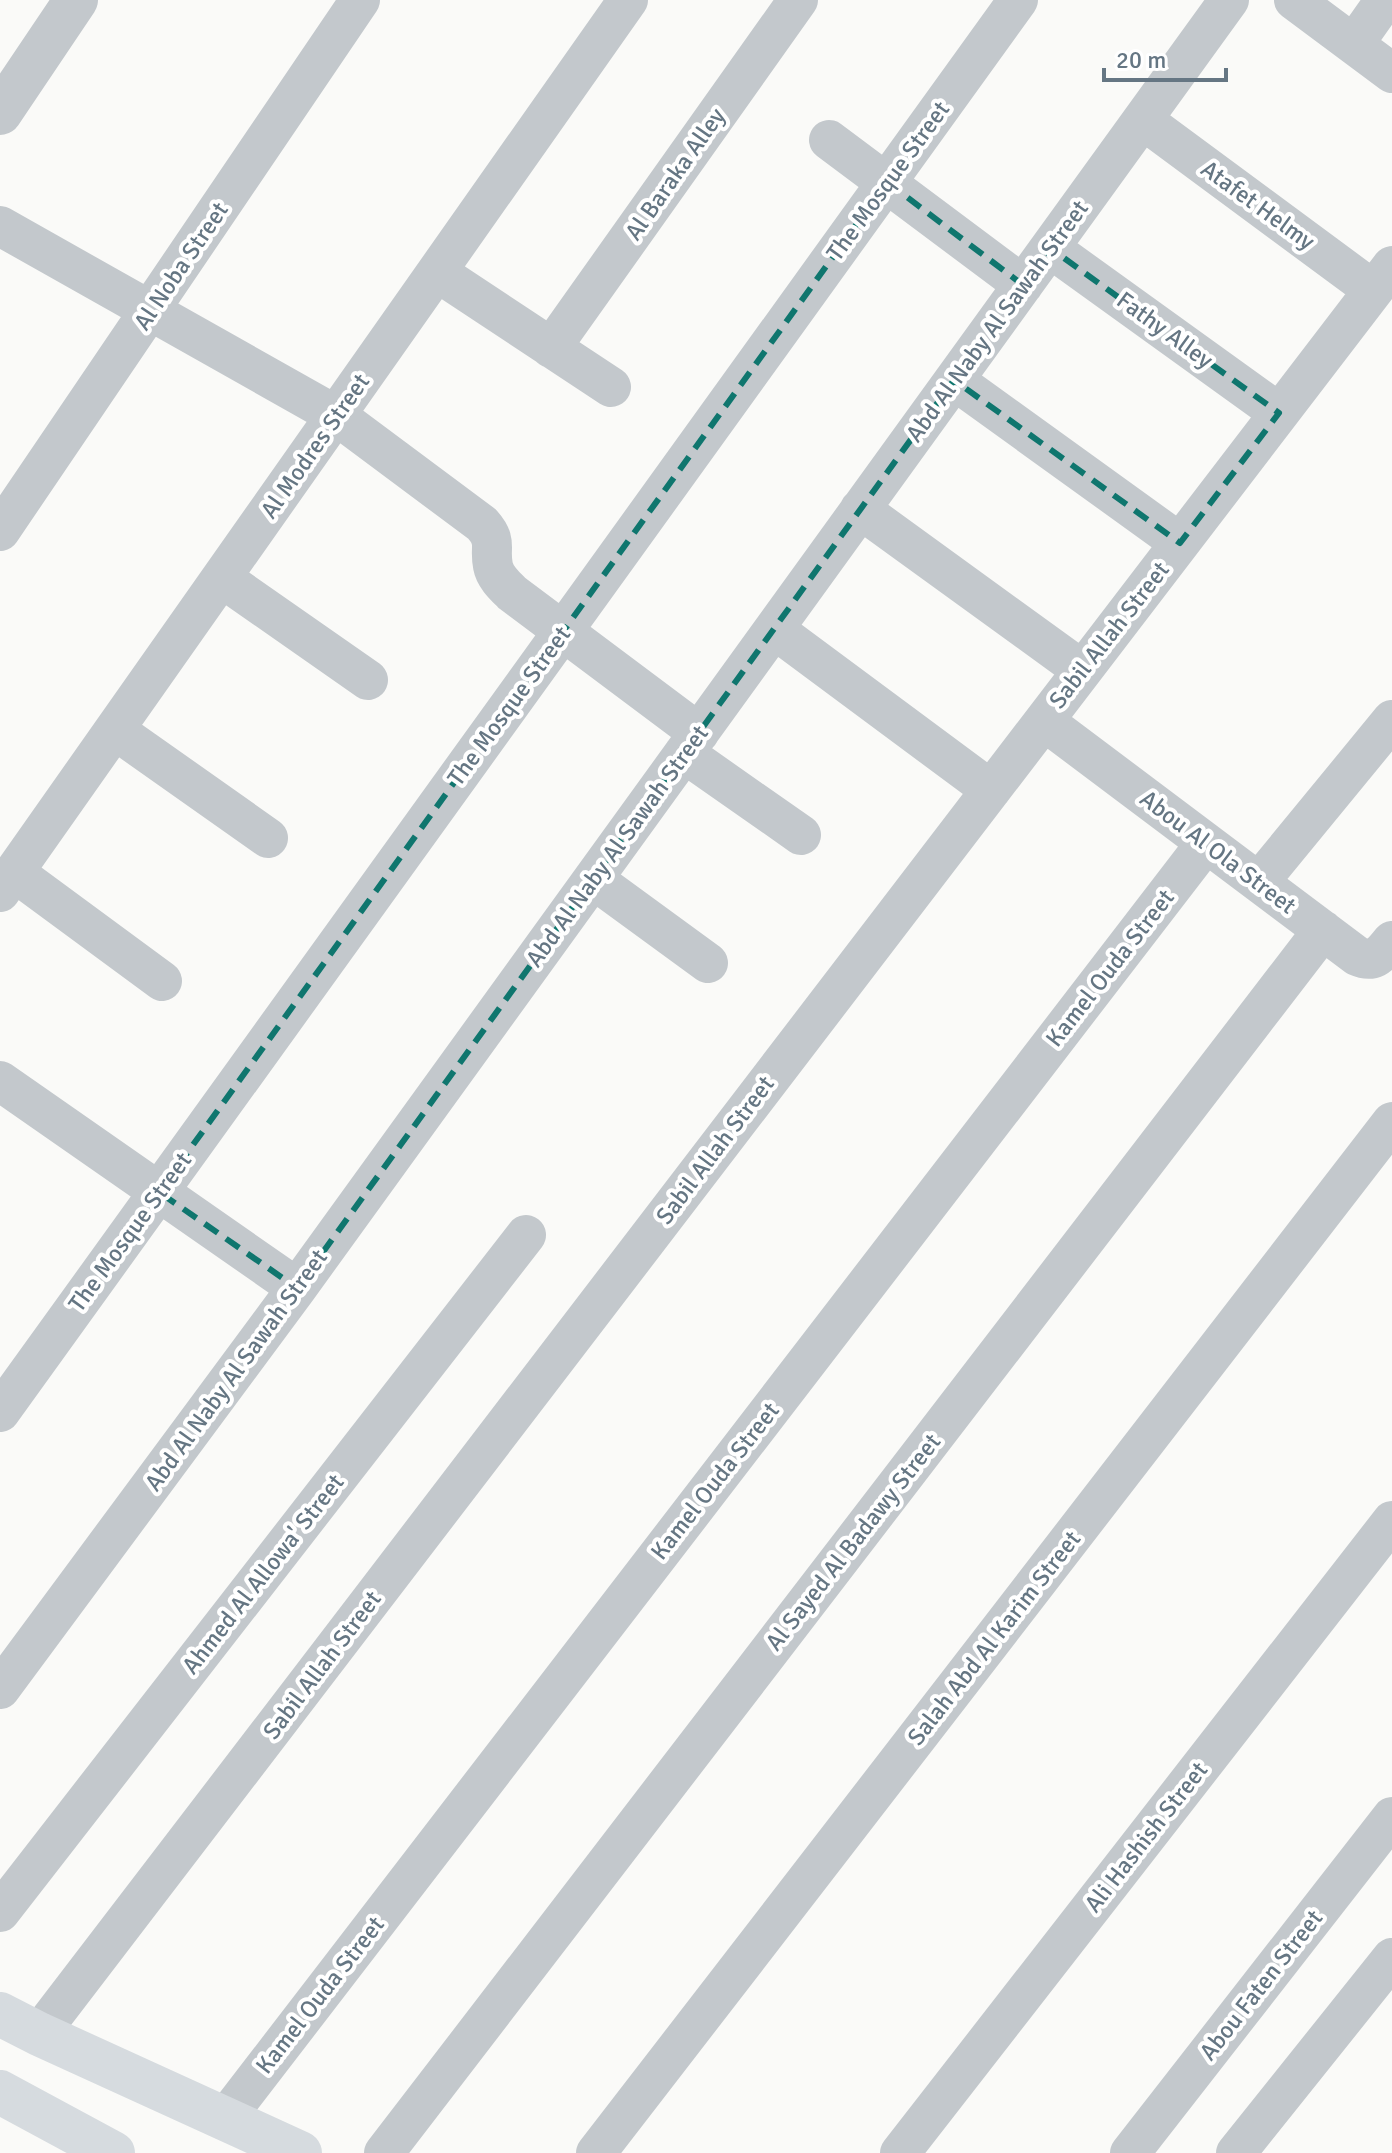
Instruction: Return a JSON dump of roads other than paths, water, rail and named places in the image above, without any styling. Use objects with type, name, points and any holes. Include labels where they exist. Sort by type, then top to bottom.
[{"type":"main road","points":[[0,2014],[300,2153]]},
{"type":"main road","points":[[0,2092],[113,2153]]},
{"type":"street","points":[[0,113],[76,0]]},
{"type":"street","name":"Al Noba Street","points":[[0,531],[360,0]]},
{"type":"street","name":"Al Modres Street","points":[[7,882],[628,0]]},
{"type":"street","name":"Al Baraka Alley","points":[[551,348],[798,0]]},
{"type":"street","name":"The Mosque Street","points":[[0,1412],[1018,0]]},
{"type":"street","name":"Abd Al Naby Al Sawah Street","points":[[0,1689],[297,1288],[1229,0]]},
{"type":"street","points":[[1294,0],[1392,73]]},
{"type":"street","points":[[1354,44],[1385,0]]},
{"type":"street","name":"Atafet Helmy","points":[[1143,120],[1383,278]]},
{"type":"street","points":[[829,140],[1023,285]]},
{"type":"street","points":[[0,226],[337,416],[482,524],[492,535],[493,567],[500,581],[512,593],[563,631],[801,835]]},
{"type":"street","name":"Fathy Alley","points":[[1050,248],[1279,413]]},
{"type":"street","points":[[437,272],[611,387]]},
{"type":"street","name":"Sabil Allah Street","points":[[39,2034],[1383,278]]},
{"type":"street","points":[[954,380],[1180,543]]},
{"type":"street","points":[[860,509],[1082,670]]},
{"type":"street","points":[[222,578],[368,680]]},
{"type":"street","points":[[774,629],[991,790]]},
{"type":"street","points":[[1259,882],[1392,720]]},
{"type":"street","name":"Abou Al Ola Street","points":[[1044,721],[1366,960],[1375,959],[1392,941]]},
{"type":"street","points":[[115,730],[268,838]]},
{"type":"street","name":"Kamel Ouda Street","points":[[224,2120],[1206,843]]},
{"type":"street","points":[[593,879],[708,963]]},
{"type":"street","points":[[7,882],[162,981]]},
{"type":"street","name":"Al Sayed Al Badawy Street","points":[[384,2153],[1323,930]]},
{"type":"street","points":[[0,1081],[297,1288]]},
{"type":"street","name":"Salah Abd Al Karim Street","points":[[596,2153],[1392,1122]]},
{"type":"street","name":"Ahmed Al Allowa' Street","points":[[0,1912],[526,1235]]},
{"type":"street","name":"Ali Hashish Street","points":[[900,2153],[1392,1521]]},
{"type":"street","name":"Abou Faten Street","points":[[1130,2153],[1392,1817]]},
{"type":"street","points":[[1236,2153],[1392,1958]]}]
